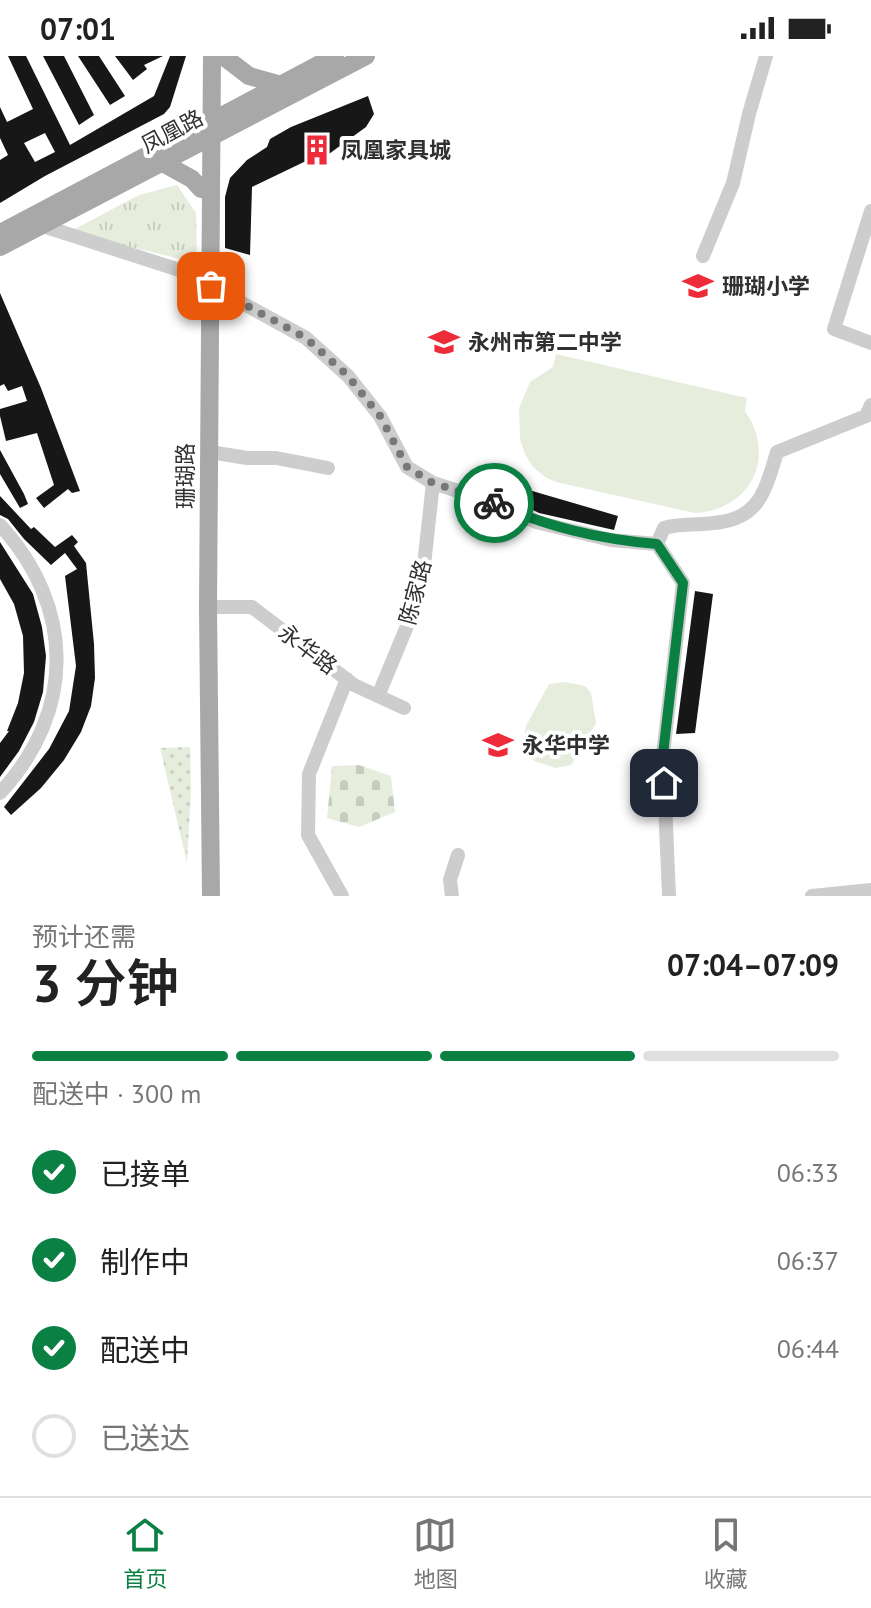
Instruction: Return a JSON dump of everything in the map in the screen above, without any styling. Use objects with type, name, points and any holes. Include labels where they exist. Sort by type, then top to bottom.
[{"type":"main road","name":"珊瑚路","points":[[202,56],[207,132],[202,896]]},
{"type":"main road","name":"珊瑚路","points":[[211,896],[210,452],[201,189],[212,56]]},
{"type":"main road","points":[[223,56],[249,76],[281,85]]},
{"type":"main road","name":"凤凰路","points":[[0,247],[10,232],[366,56]]},
{"type":"main road","name":"凤凰路","points":[[10,232],[43,226],[112,182],[163,163],[324,59]]},
{"type":"main road","points":[[163,163],[192,179],[201,189]]},
{"type":"street","points":[[703,256],[733,183],[766,56]]},
{"type":"street","points":[[871,211],[834,329],[871,343]]},
{"type":"street","points":[[43,226],[206,282],[306,338],[348,376],[380,416],[407,467],[433,483],[493,502],[536,522],[611,540],[657,544]]},
{"type":"street","points":[[657,544],[664,528],[737,520],[759,502],[777,452],[866,416],[871,405]]},
{"type":"street","points":[[210,452],[247,458],[276,458],[328,468]]},
{"type":"street","name":"陈家路","points":[[378,696],[422,583],[433,483]]},
{"type":"street","points":[[0,525],[29,560],[44,588],[53,619],[56,651],[55,682],[48,716],[18,774],[0,793]]},
{"type":"street","points":[[657,544],[683,583],[663,754],[669,896]]},
{"type":"street","name":"永华路","points":[[208,607],[252,607],[347,679],[404,708]]},
{"type":"street","points":[[342,896],[308,835],[309,774],[347,679]]},
{"type":"street","points":[[452,896],[450,880],[458,855]]},
{"type":"street","points":[[812,896],[871,890]]},
{"type":"green space","points":[[177,185],[196,213],[197,263],[69,232],[139,195]]},
{"type":"green space","points":[[556,354],[747,398],[745,411],[759,446],[758,463],[744,492],[715,510],[695,513],[545,477],[533,467],[525,454],[520,439],[519,408],[530,382],[553,367]]},
{"type":"green space","points":[[565,682],[585,686],[591,693],[596,723],[571,765],[556,768],[534,761],[523,744],[526,726],[549,684]]},
{"type":"green space","points":[[190,747],[191,790],[187,863],[160,748]]},
{"type":"green space","points":[[359,765],[391,776],[395,812],[359,827],[327,818],[332,766]]},
{"type":"building","points":[[8,56],[26,56],[70,145],[154,96],[170,56],[186,56],[170,107],[164,114],[0,203],[0,160],[8,155],[0,138],[0,107],[7,122],[33,109]],"holes":[[[45,133],[55,152],[35,162],[24,143]]]},
{"type":"building","points":[[43,56],[64,56],[94,115],[79,125]]},
{"type":"building","points":[[78,56],[99,56],[125,96],[110,105]]},
{"type":"building","points":[[115,56],[163,56],[144,65],[147,69],[133,80]]},
{"type":"building","points":[[368,96],[374,114],[366,127],[311,167],[306,161],[252,187],[250,255],[225,248],[225,197],[230,178],[247,160],[267,147],[270,139],[291,127]]},
{"type":"building","points":[[0,293],[41,388],[80,491],[72,493],[68,489],[44,508],[36,498],[54,485],[37,433],[6,441],[0,416],[0,409],[27,401],[22,386],[8,391],[4,384],[0,386]]},
{"type":"building","points":[[0,450],[28,504],[20,508],[0,474]]},
{"type":"building","points":[[522,488],[618,516],[614,530],[539,513],[517,502]]},
{"type":"building","points":[[0,496],[31,529],[34,527],[55,547],[72,535],[78,542],[74,546],[86,563],[94,644],[95,678],[91,706],[81,732],[64,760],[41,788],[11,815],[4,807],[49,749],[69,711],[76,666],[65,576],[77,569],[65,553],[51,565],[8,519],[0,515]]},
{"type":"building","points":[[0,542],[33,594],[46,656],[43,692],[34,722],[19,751],[0,777],[0,743],[9,731],[24,673],[23,636],[14,604],[0,579]]},
{"type":"building","points":[[695,591],[713,594],[695,733],[676,734]]},
{"type":"way so far","points":[[211,286],[306,338],[348,376],[380,416],[407,467],[433,483],[494,503]]},
{"type":"place","name":"凤凰家具城","points":[[317,150]]},
{"type":"place","name":"珊瑚小学","points":[[698,286]]},
{"type":"place","name":"永州市第二中学","points":[[444,342]]},
{"type":"place","name":"永华中学","points":[[498,745]]},
{"type":"route","points":[[494,503],[536,522],[611,540],[657,544],[683,583],[663,754],[664,783]]}]
